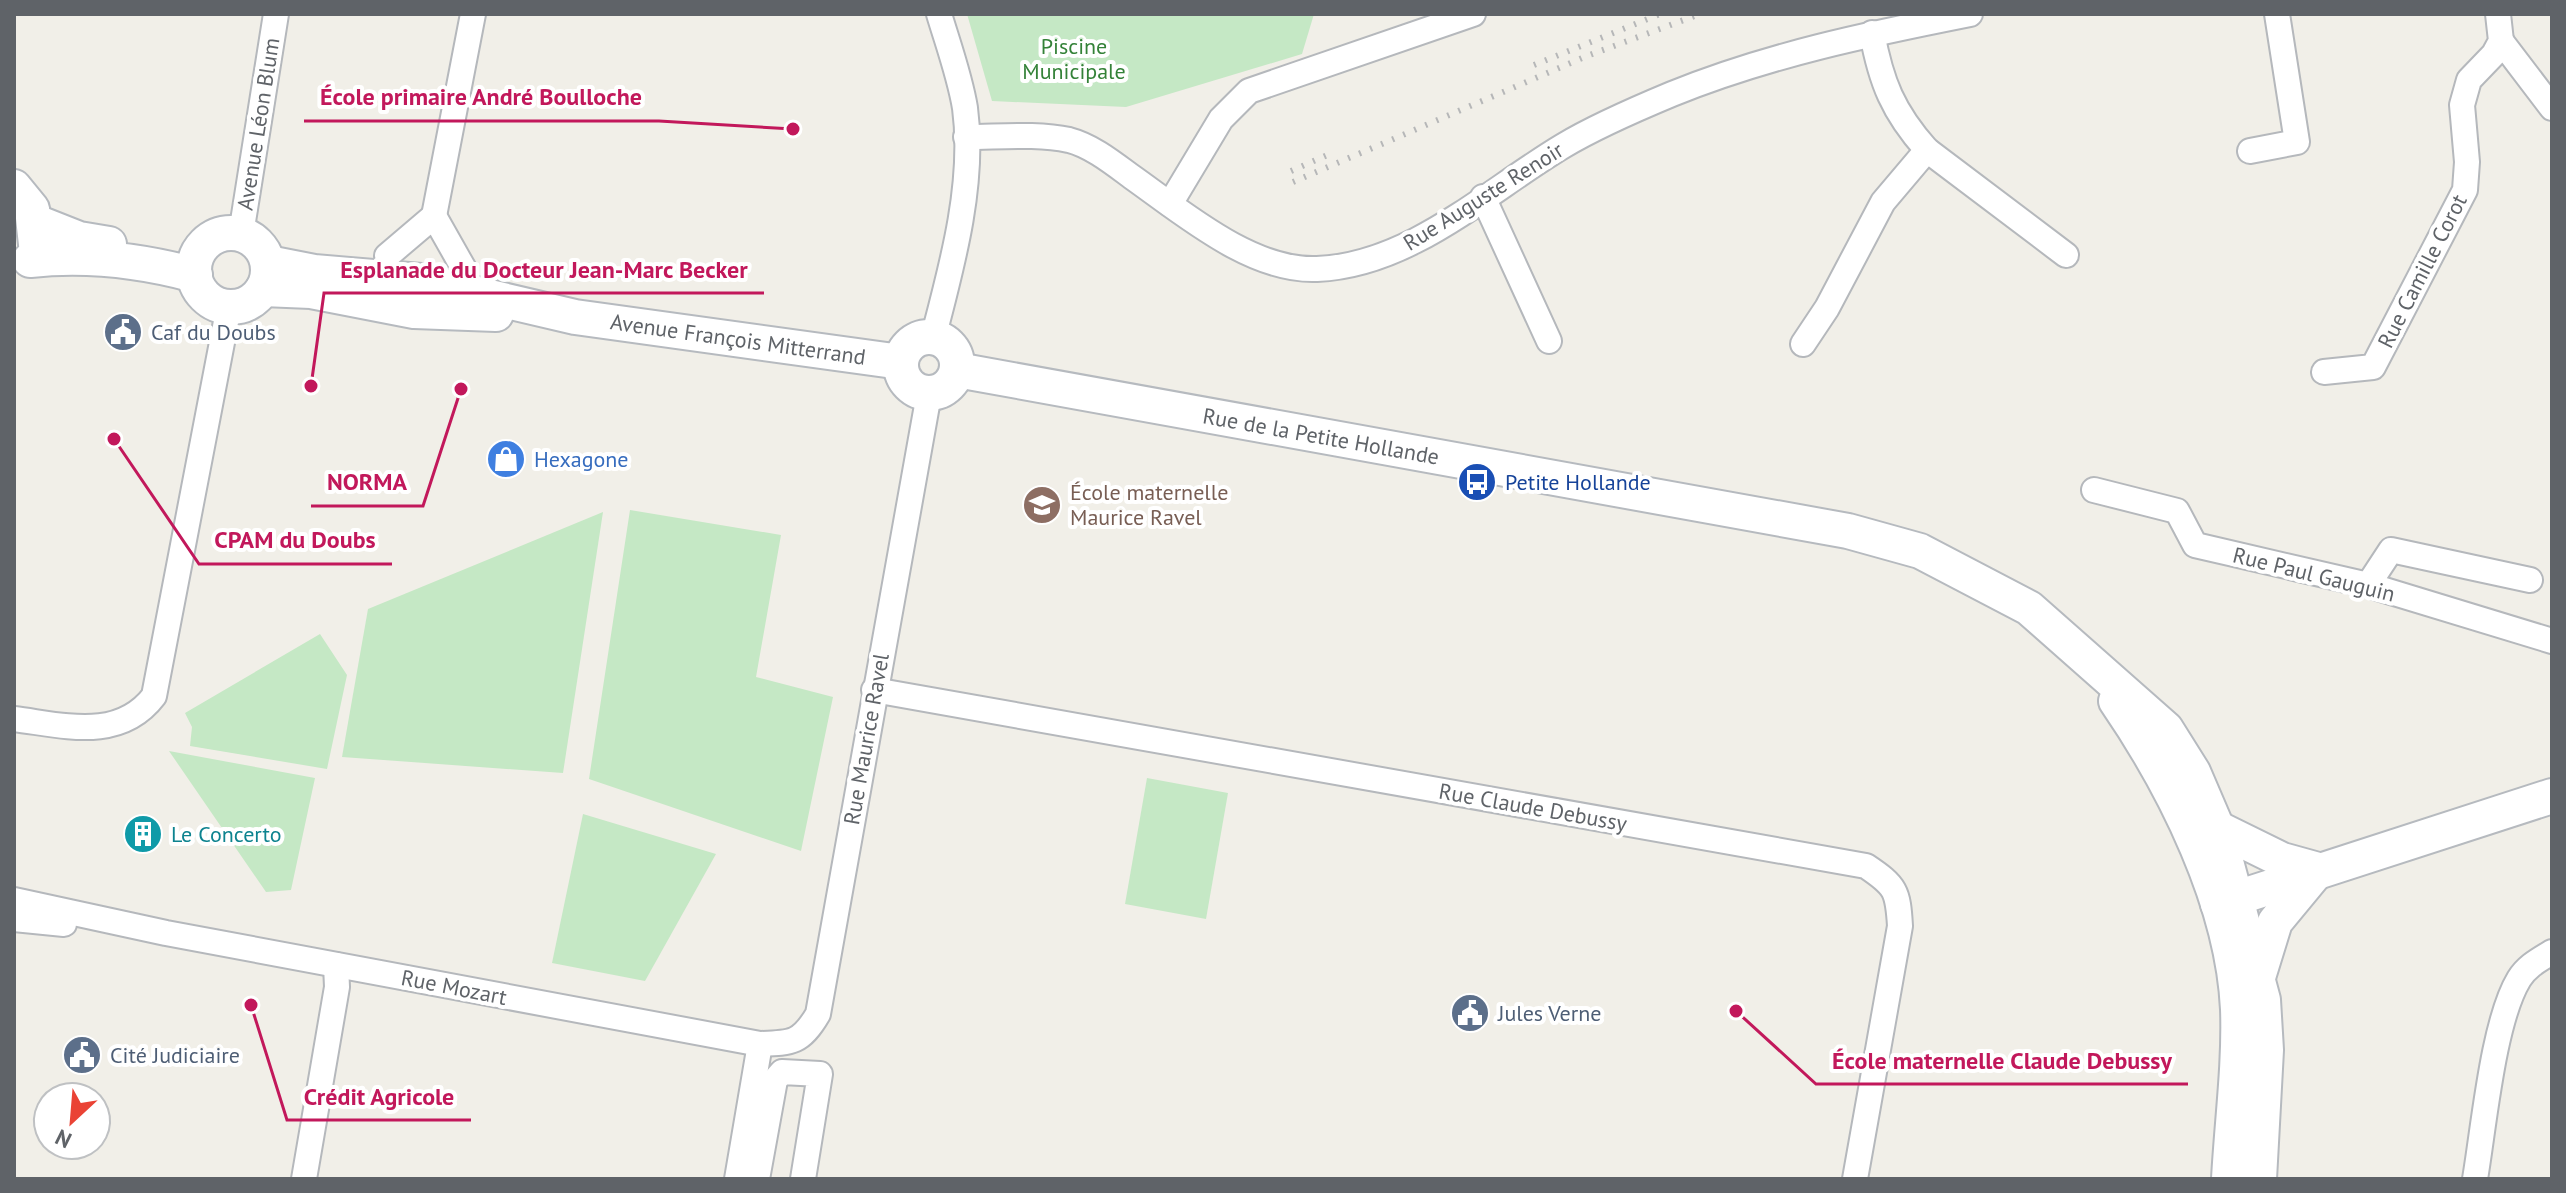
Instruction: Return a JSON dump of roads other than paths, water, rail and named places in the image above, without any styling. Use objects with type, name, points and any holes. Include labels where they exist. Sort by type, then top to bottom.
[{"type":"street","name":"Avenue Léon Blum","points":[[241,234],[276,14]]},
{"type":"street","points":[[387,256],[434,216],[473,14]]},
{"type":"street","points":[[933,338],[949,275],[963,191],[966,137],[965,108],[939,14]]},
{"type":"street","points":[[1170,204],[1221,119],[1249,91],[1473,14]]},
{"type":"street","name":"Rue Auguste Renoir","points":[[966,137],[1069,140],[1101,155],[1170,204],[1260,260],[1288,270],[1320,269],[1364,263],[1412,243],[1565,144],[1672,94],[1809,48],[1970,14]]},
{"type":"street","points":[[2250,151],[2297,142],[2277,14]]},
{"type":"street","points":[[2498,14],[2501,41],[2552,108]]},
{"type":"street","points":[[1872,33],[1879,69],[1897,116],[1927,150],[2066,255]]},
{"type":"street","name":"Rue Camille Corot","points":[[2324,372],[2373,367],[2465,190],[2467,162],[2462,105],[2469,80],[2494,54],[2501,41]]},
{"type":"street","points":[[1803,344],[1827,308],[1883,202],[1927,150]]},
{"type":"street","points":[[14,187],[26,198],[36,222],[37,235],[22,268]]},
{"type":"street","points":[[1483,197],[1549,341]]},
{"type":"street","points":[[434,216],[464,269]]},
{"type":"street","points":[[36,222],[79,239],[196,267]]},
{"type":"street","points":[[241,234],[259,245],[265,276],[248,302],[229,306],[203,293],[196,267],[209,241],[218,235],[241,234]]},
{"type":"street","points":[[22,268],[76,256],[196,267]]},
{"type":"street","name":"Avenue François Mitterrand","points":[[265,276],[311,291],[414,311],[575,317],[901,362]]},
{"type":"street","points":[[14,719],[98,730],[146,707],[154,696],[229,306]]},
{"type":"street","points":[[933,338],[949,345],[955,353],[957,370],[944,390],[929,394],[911,387],[905,380],[901,362],[916,340],[933,338]]},
{"type":"street","name":"Rue de la Petite Hollande","points":[[957,370],[1848,531],[1920,551],[1981,580],[2029,608],[2082,651],[2166,729],[2193,772],[2217,828],[2228,901],[2238,1008],[2229,1179]]},
{"type":"street","name":"Rue Maurice Ravel","points":[[760,1044],[787,1044],[806,1035],[818,1014],[929,394]]},
{"type":"street","name":"Rue Paul Gauguin","points":[[2094,490],[2177,511],[2195,545],[2368,585],[2552,641]]},
{"type":"street","points":[[2368,585],[2391,550],[2530,580]]},
{"type":"street","name":"Rue de la Petite Hollande","points":[[2082,651],[2145,744],[2228,901],[2257,978],[2266,1050],[2259,1179]]},
{"type":"street","name":"Rue Claude Debussy","points":[[874,690],[1866,866],[1888,881],[1898,896],[1900,926],[1855,1179]]},
{"type":"street","points":[[2228,901],[2552,796]]},
{"type":"street","points":[[2217,828],[2282,860],[2318,870]]},
{"type":"street","points":[[2257,978],[2275,922],[2318,870]]},
{"type":"street","name":"Rue Mozart","points":[[14,900],[166,933],[760,1044]]},
{"type":"street","points":[[14,919],[166,933]]},
{"type":"street","points":[[2475,1179],[2502,1020],[2519,979],[2532,963],[2552,952]]},
{"type":"street","points":[[304,1179],[337,987],[336,965]]},
{"type":"street","points":[[737,1179],[760,1044]]},
{"type":"street","points":[[757,1179],[775,1080],[782,1072],[791,1071],[820,1074],[803,1179]]},
{"type":"railway","points":[[1534,65],[1660,14]]},
{"type":"railway","points":[[1293,182],[1587,56],[1700,14]]},
{"type":"railway","points":[[1291,171],[1332,153]]},
{"type":"place","name":"École primaire André Boulloche","points":[[793,129]]},
{"type":"place","name":"Caf du Doubs","points":[[123,332]]},
{"type":"place","name":"Esplanade du Docteur Jean-Marc Becker","points":[[311,386]]},
{"type":"place","name":"NORMA","points":[[461,389]]},
{"type":"place","name":"CPAM du Doubs","points":[[114,439]]},
{"type":"place","name":"Hexagone","points":[[506,459]]},
{"type":"place","name":"Petite Hollande","points":[[1477,482]]},
{"type":"place","name":"École maternelle Maurice Ravel","points":[[1042,505]]},
{"type":"place","name":"Le Concerto","points":[[143,834]]},
{"type":"place","name":"Crédit Agricole","points":[[251,1005]]},
{"type":"place","name":"École maternelle Claude Debussy","points":[[1736,1011]]},
{"type":"place","name":"Jules Verne","points":[[1470,1013]]},
{"type":"place","name":"Cité Judiciaire","points":[[82,1055]]},
{"type":"park label","name":"Piscine Municipale","points":[[1074,58]]}]
